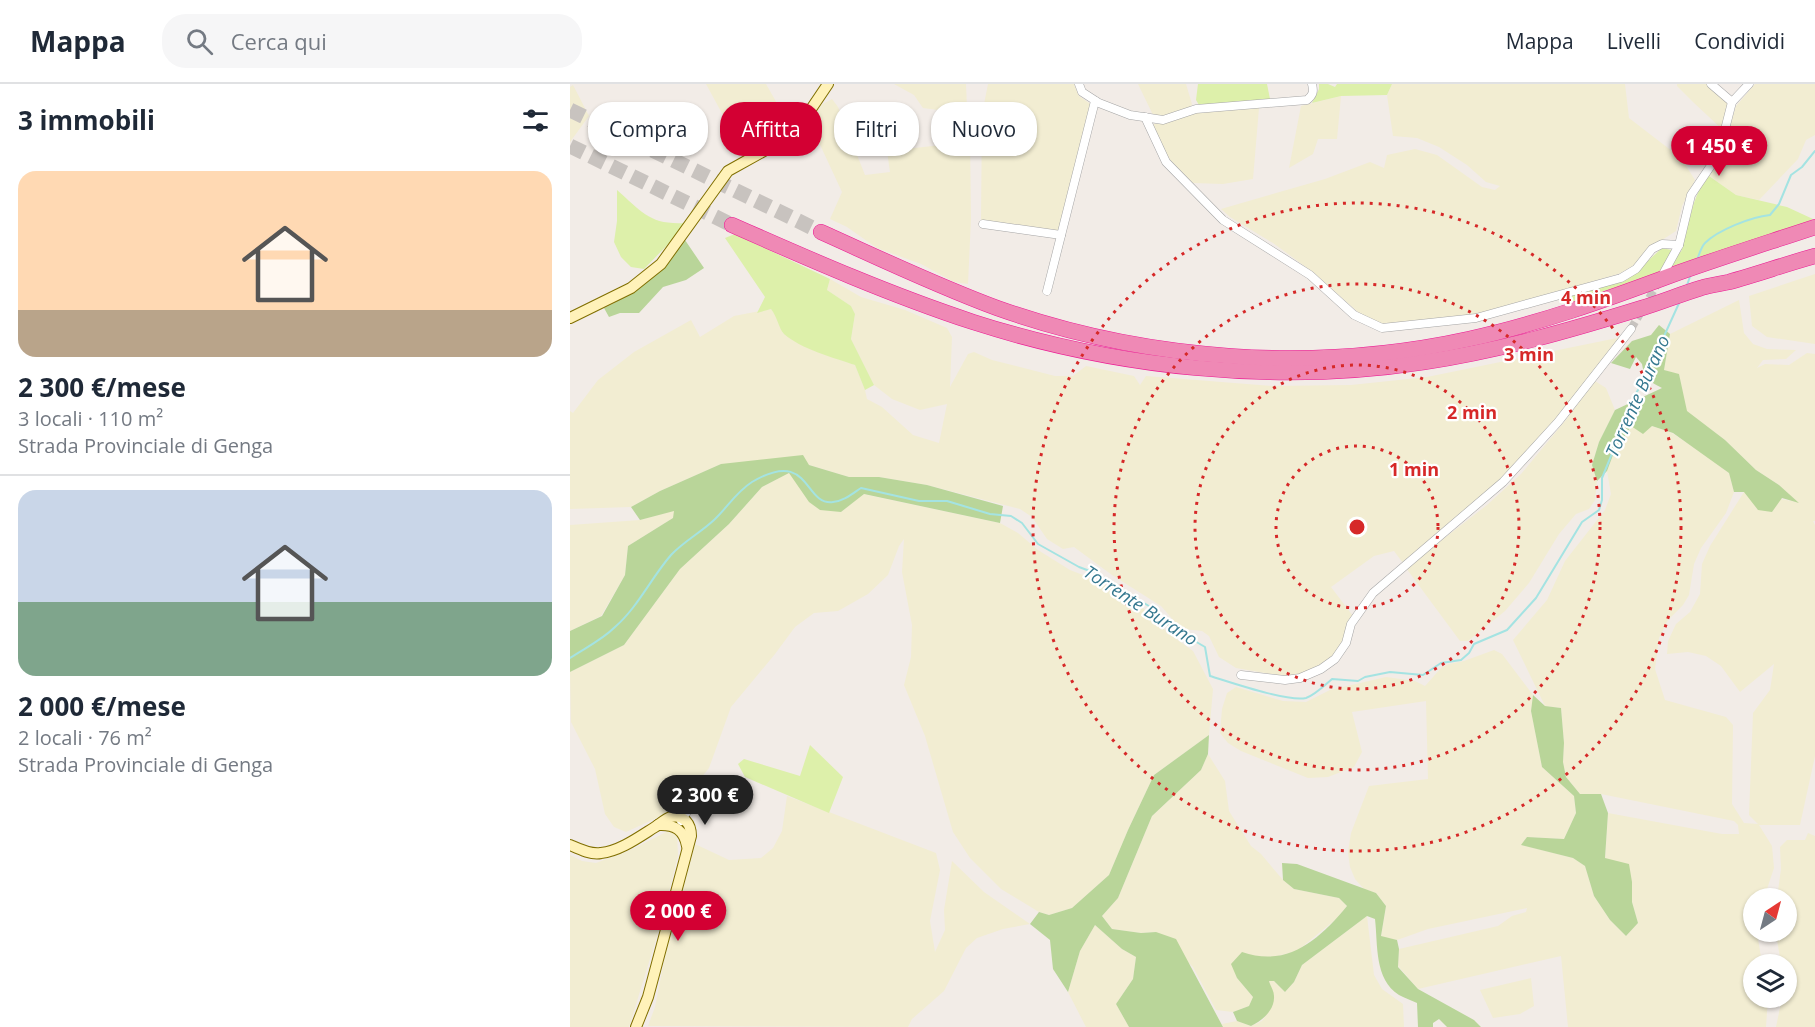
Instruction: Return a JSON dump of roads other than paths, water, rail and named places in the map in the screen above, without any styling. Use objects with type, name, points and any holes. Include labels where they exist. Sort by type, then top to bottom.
[{"type":"highway","points":[[732,225],[922,304],[1025,337],[1103,354],[1182,366],[1263,372],[1316,372],[1426,362],[1509,345],[1815,256]]},
{"type":"highway","points":[[821,232],[958,293],[1000,309],[1066,328],[1112,340],[1181,351],[1248,357],[1293,358],[1359,355],[1467,339],[1574,310],[1668,275],[1815,227]]},
{"type":"main road","points":[[570,318],[632,288],[661,264],[728,171],[780,142],[803,121],[828,84]]},
{"type":"main road","points":[[570,845],[579,850],[602,853],[621,847],[672,817],[680,823],[688,822],[691,828],[648,997],[636,1027]]},
{"type":"street","points":[[1079,84],[1082,92],[1095,101],[1130,115],[1163,120],[1196,109],[1307,100],[1312,96],[1314,90],[1312,84]]},
{"type":"street","points":[[1712,84],[1732,102]]},
{"type":"street","points":[[1668,275],[1679,245],[1691,195],[1710,167],[1720,146],[1732,102],[1749,84]]},
{"type":"street","points":[[1047,291],[1095,101]]},
{"type":"street","points":[[1145,117],[1166,162],[1223,220],[1310,275],[1354,315],[1382,328],[1476,318],[1621,278],[1636,269],[1652,249],[1662,244],[1679,245]]},
{"type":"street","points":[[982,224],[1060,235]]},
{"type":"street","points":[[1241,675],[1286,680],[1300,678],[1321,669],[1335,659],[1346,643],[1354,618],[1373,593],[1503,482],[1558,422],[1631,328]]},
{"type":"street","points":[[680,823],[692,804]]},
{"type":"waterway","name":"Torrente Burano","points":[[1697,260],[1704,245],[1718,233],[1745,221],[1770,215],[1779,204],[1791,175],[1802,167],[1815,151]]},
{"type":"waterway","name":"Torrente Burano","points":[[1687,285],[1691,274]]},
{"type":"waterway","name":"Torrente Burano","points":[[570,658],[605,636],[623,619],[671,555],[714,520],[741,490],[771,473],[785,471],[796,474],[823,501],[841,500],[861,488],[919,501],[947,501],[990,514],[1011,516],[1022,523],[1038,544],[1079,567],[1095,573],[1157,611],[1169,626],[1205,647],[1210,676],[1258,691],[1286,697],[1306,698],[1320,690],[1332,679],[1358,681],[1365,677],[1390,672],[1423,675],[1441,663],[1461,660],[1474,644],[1507,630],[1536,598],[1582,522],[1599,510],[1602,500],[1602,478],[1631,402],[1645,378],[1680,301]]},
{"type":"tunnel","points":[[570,110],[821,232]]},
{"type":"tunnel","points":[[570,146],[732,225]]},
{"type":"tunnel","points":[[1631,329],[1659,281]]}]
